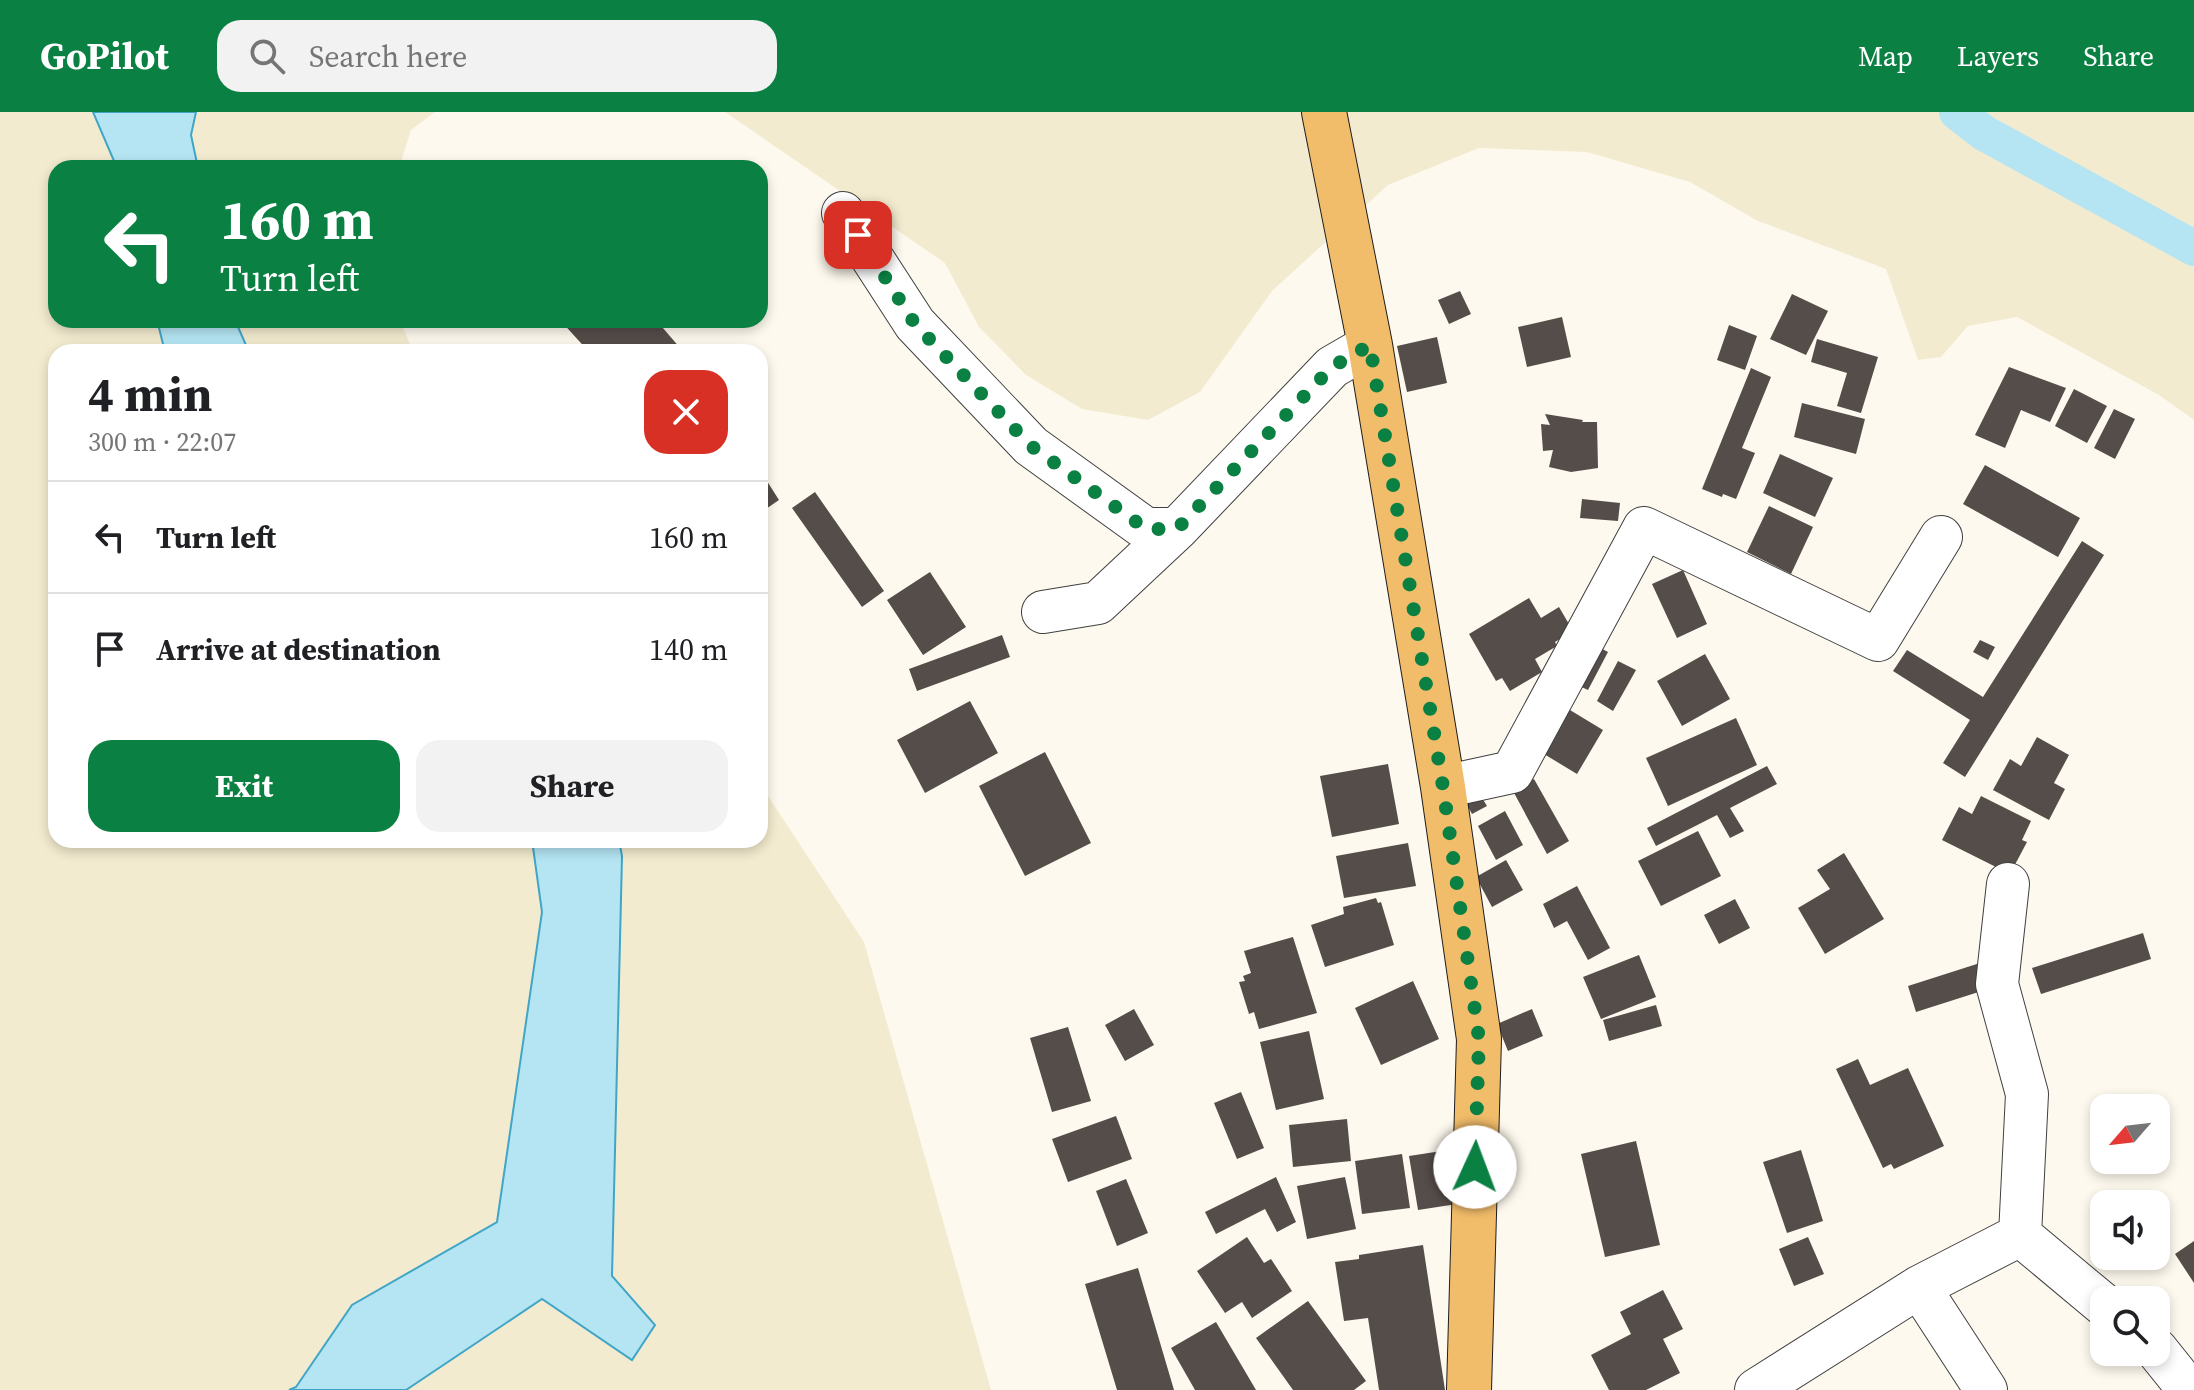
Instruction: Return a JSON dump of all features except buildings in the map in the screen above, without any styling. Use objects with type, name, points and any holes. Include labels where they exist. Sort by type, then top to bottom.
[{"type":"main road","points":[[1324,112],[1370,345],[1443,787],[1479,1039],[1469,1390]]},
{"type":"street","points":[[843,213],[915,324],[1031,446],[1146,529],[1177,529]]},
{"type":"street","points":[[1043,612],[1098,603],[1177,529],[1332,367],[1370,345]]},
{"type":"street","points":[[1443,787],[1512,772],[1644,528],[1878,640],[1941,537]]},
{"type":"street","points":[[2008,884],[1997,984],[2027,1094],[2020,1235]]},
{"type":"street","points":[[1756,1390],[1919,1287],[2020,1235]]},
{"type":"street","points":[[2020,1235],[2090,1293]]},
{"type":"street","points":[[1919,1287],[1986,1390]]},
{"type":"street","points":[[2170,1366],[2189,1390]]},
{"type":"shaded area","points":[[0,112],[435,112],[411,130],[402,160],[48,160],[48,328],[403,328],[410,344],[48,344],[48,848],[768,848],[768,796],[864,942],[991,1390],[0,1390]]},
{"type":"shaded area","points":[[725,112],[2194,112],[2194,420],[2159,395],[2017,317],[1968,326],[1941,357],[1918,360],[1886,269],[1758,221],[1690,182],[1587,152],[1479,148],[1388,185],[1272,291],[1200,392],[1148,420],[1082,409],[1026,375],[979,327],[945,263]]},
{"type":"water","points":[[93,112],[196,112],[191,135],[196,160],[114,160]]},
{"type":"water","points":[[159,328],[238,328],[246,344],[163,344]]},
{"type":"water","points":[[533,848],[620,848],[612,1276],[655,1325],[632,1360],[542,1299],[406,1390],[289,1390],[296,1387],[352,1305],[497,1222],[542,912]]},
{"type":"waterway","points":[[1957,112],[1984,133],[2194,248]]},
{"type":"route","points":[[858,235],[915,324],[1031,446],[1146,529],[1177,529],[1332,367],[1370,345],[1443,787],[1479,1039],[1475,1167]]}]
